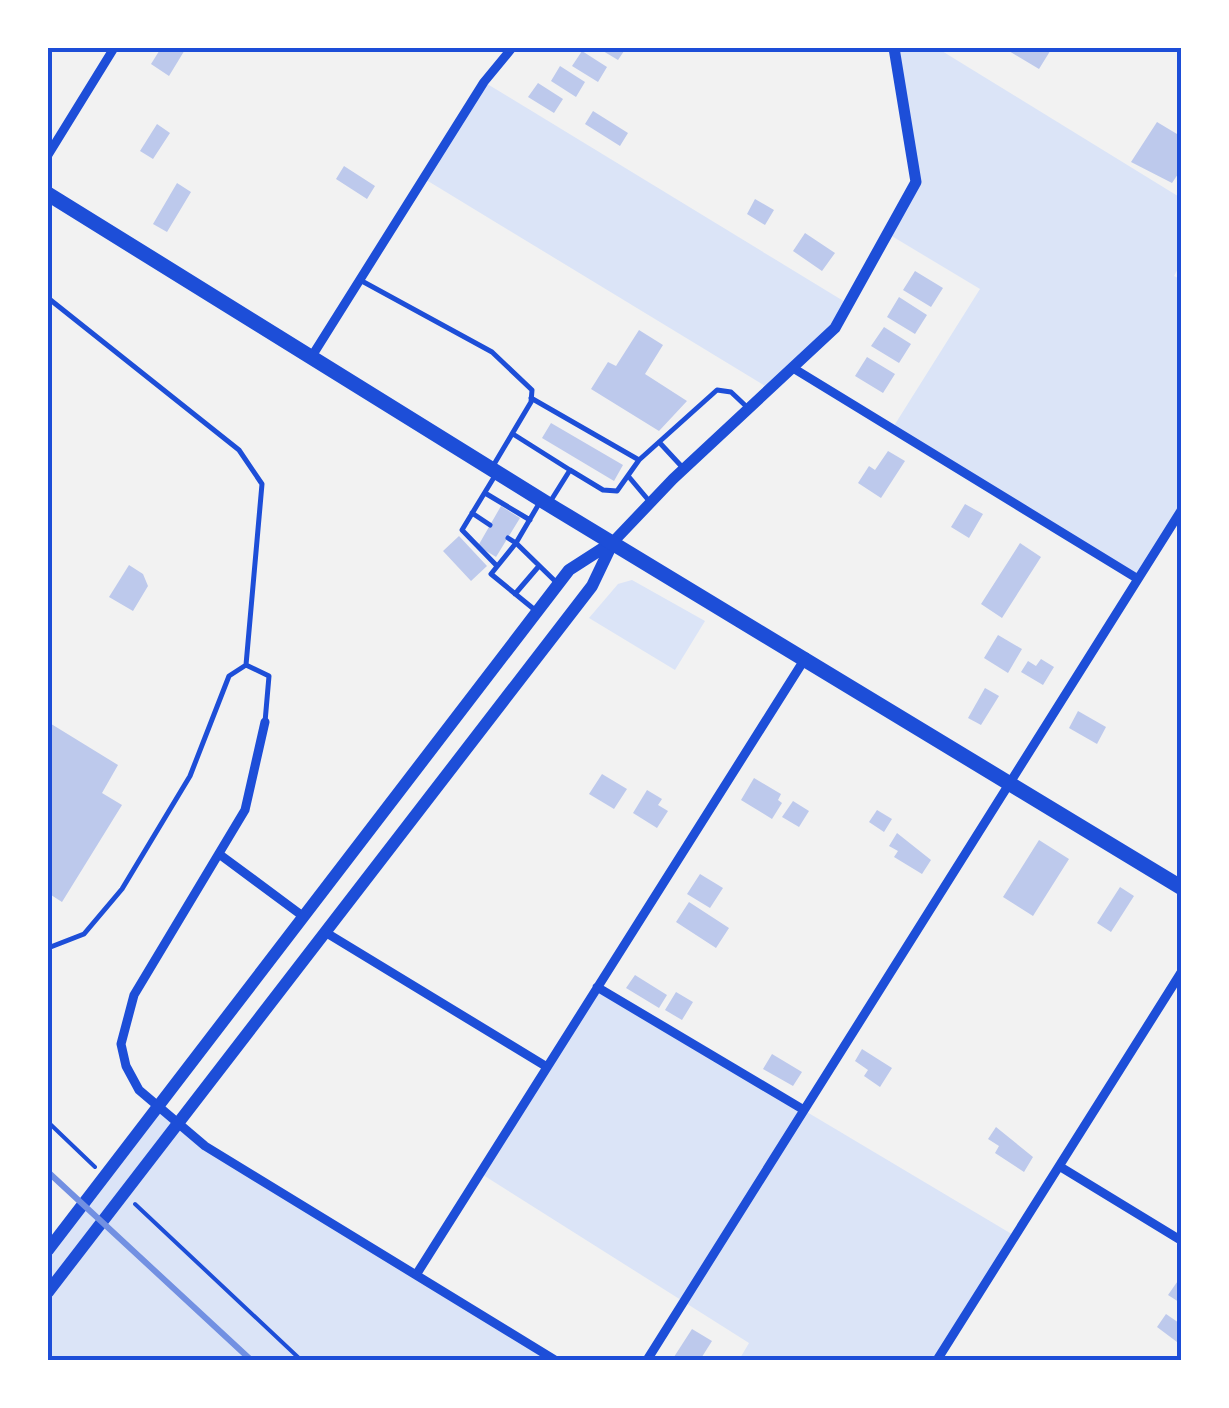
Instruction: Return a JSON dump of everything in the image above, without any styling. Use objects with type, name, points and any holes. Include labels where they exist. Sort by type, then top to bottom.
[{"type":"main road","points":[[48,194],[545,502],[1182,888]]},
{"type":"main road","points":[[48,1250],[568,570],[613,542]]},
{"type":"main road","points":[[48,1292],[592,586],[613,542]]},
{"type":"street","points":[[48,155],[114,48]]},
{"type":"street","points":[[312,356],[484,82],[512,48]]},
{"type":"street","points":[[613,542],[684,469],[835,328],[913,193],[916,182],[894,48]]},
{"type":"street","points":[[793,368],[1138,579]]},
{"type":"street","points":[[647,1360],[1182,509]]},
{"type":"street","points":[[416,1276],[806,657]]},
{"type":"street","points":[[265,722],[244,810],[134,995],[121,1044],[126,1066],[139,1090],[205,1146],[555,1360]]},
{"type":"street","points":[[219,854],[304,917]]},
{"type":"street","points":[[324,932],[548,1067]]},
{"type":"street","points":[[938,1360],[1182,971]]},
{"type":"street","points":[[598,987],[804,1110]]},
{"type":"street","points":[[1059,1166],[1182,1241]]},
{"type":"lane","points":[[360,280],[492,352],[532,390],[532,398],[462,530],[497,566]]},
{"type":"lane","points":[[48,298],[238,450],[262,484],[246,665]]},
{"type":"lane","points":[[513,434],[603,490],[617,490],[639,460],[716,390],[731,392],[748,409]]},
{"type":"lane","points":[[532,398],[639,460]]},
{"type":"lane","points":[[658,442],[684,469]]},
{"type":"lane","points":[[537,612],[491,574],[570,470]]},
{"type":"lane","points":[[629,478],[650,502]]},
{"type":"lane","points":[[484,492],[530,520]]},
{"type":"lane","points":[[472,512],[490,525]]},
{"type":"lane","points":[[508,538],[558,584]]},
{"type":"lane","points":[[514,594],[539,566]]},
{"type":"lane","points":[[246,665],[269,676],[265,722]]},
{"type":"lane","points":[[48,948],[84,934],[122,889],[190,776],[229,676],[246,665]]},
{"type":"path","points":[[48,1122],[103,1174]]},
{"type":"path","points":[[132,1201],[301,1360]]},
{"type":"shaded area","points":[[894,48],[937,48],[1181,198],[1181,263],[1174,276],[1182,280],[1181,509],[1138,579],[892,429],[980,289],[890,235],[913,193]]},
{"type":"shaded area","points":[[484,82],[850,305],[770,389],[423,178]]},
{"type":"shaded area","points":[[632,580],[705,621],[675,670],[589,618],[618,584]]},
{"type":"shaded area","points":[[597,987],[1015,1236],[937,1360],[739,1360],[749,1343],[480,1173]]},
{"type":"shaded area","points":[[158,1106],[205,1146],[555,1360],[48,1360],[48,1251]]},
{"type":"building","points":[[161,48],[186,48],[169,76],[151,64]]},
{"type":"building","points":[[598,48],[626,48],[618,60]]},
{"type":"building","points":[[1004,48],[1052,48],[1039,69]]},
{"type":"building","points":[[582,51],[607,67],[598,82],[572,66]]},
{"type":"building","points":[[560,66],[585,82],[576,97],[551,81]]},
{"type":"building","points":[[538,83],[563,99],[554,113],[528,97]]},
{"type":"building","points":[[593,111],[628,133],[620,146],[585,124]]},
{"type":"building","points":[[1157,122],[1182,137],[1182,168],[1172,183],[1131,162]]},
{"type":"building","points":[[157,124],[170,133],[153,159],[140,151]]},
{"type":"building","points":[[344,166],[375,186],[367,199],[336,179]]},
{"type":"building","points":[[177,183],[191,192],[167,232],[153,224]]},
{"type":"building","points":[[755,199],[774,210],[765,225],[747,214]]},
{"type":"building","points":[[805,233],[835,253],[822,271],[793,251]]},
{"type":"building","points":[[915,271],[943,288],[931,307],[903,290]]},
{"type":"building","points":[[899,297],[927,315],[915,334],[887,317]]},
{"type":"building","points":[[884,327],[911,344],[899,363],[871,346]]},
{"type":"building","points":[[639,330],[663,345],[645,374],[687,401],[659,431],[591,389],[608,362],[616,366]]},
{"type":"building","points":[[867,357],[895,374],[883,393],[855,376]]},
{"type":"building","points":[[551,423],[623,465],[614,481],[542,438]]},
{"type":"building","points":[[888,451],[905,461],[881,498],[858,483],[869,466],[875,470]]},
{"type":"building","points":[[965,504],[983,514],[969,538],[951,527]]},
{"type":"building","points":[[501,506],[520,518],[496,557],[478,546]]},
{"type":"building","points":[[459,536],[487,566],[471,581],[443,551]]},
{"type":"building","points":[[1020,543],[1041,557],[1002,618],[981,604]]},
{"type":"building","points":[[129,565],[143,574],[148,586],[133,611],[109,597]]},
{"type":"building","points":[[998,635],[1022,649],[1008,673],[984,658]]},
{"type":"building","points":[[1041,659],[1054,667],[1043,685],[1021,672],[1028,661],[1036,666]]},
{"type":"building","points":[[985,688],[999,696],[981,725],[968,718]]},
{"type":"building","points":[[1078,711],[1106,727],[1097,744],[1069,728]]},
{"type":"building","points":[[48,722],[118,765],[102,793],[122,805],[62,902],[48,893]]},
{"type":"building","points":[[602,774],[627,789],[614,809],[589,794]]},
{"type":"building","points":[[754,778],[781,794],[778,800],[782,803],[772,819],[741,800]]},
{"type":"building","points":[[647,790],[662,799],[658,805],[668,811],[657,828],[633,813]]},
{"type":"building","points":[[793,801],[809,811],[799,827],[782,817]]},
{"type":"building","points":[[877,810],[892,819],[884,832],[869,822]]},
{"type":"building","points":[[897,833],[931,860],[922,874],[894,857],[898,851],[889,846]]},
{"type":"building","points":[[1039,840],[1069,859],[1033,916],[1003,897]]},
{"type":"building","points":[[700,874],[723,888],[710,908],[687,894]]},
{"type":"building","points":[[1120,887],[1134,896],[1111,932],[1097,923]]},
{"type":"building","points":[[689,902],[729,928],[716,948],[676,922]]},
{"type":"building","points":[[635,975],[667,995],[659,1008],[626,988]]},
{"type":"building","points":[[676,992],[693,1002],[682,1020],[665,1010]]},
{"type":"building","points":[[862,1049],[892,1068],[880,1087],[864,1076],[868,1070],[855,1061]]},
{"type":"building","points":[[772,1054],[802,1072],[793,1086],[763,1069]]},
{"type":"building","points":[[996,1127],[1033,1157],[1024,1172],[995,1153],[999,1146],[988,1139]]},
{"type":"building","points":[[1182,1275],[1182,1304],[1168,1295]]},
{"type":"building","points":[[1166,1314],[1182,1325],[1177,1342],[1157,1327]]},
{"type":"building","points":[[692,1329],[712,1341],[700,1360],[672,1360]]},
{"type":"railway","points":[[48,1172],[251,1360]]}]
